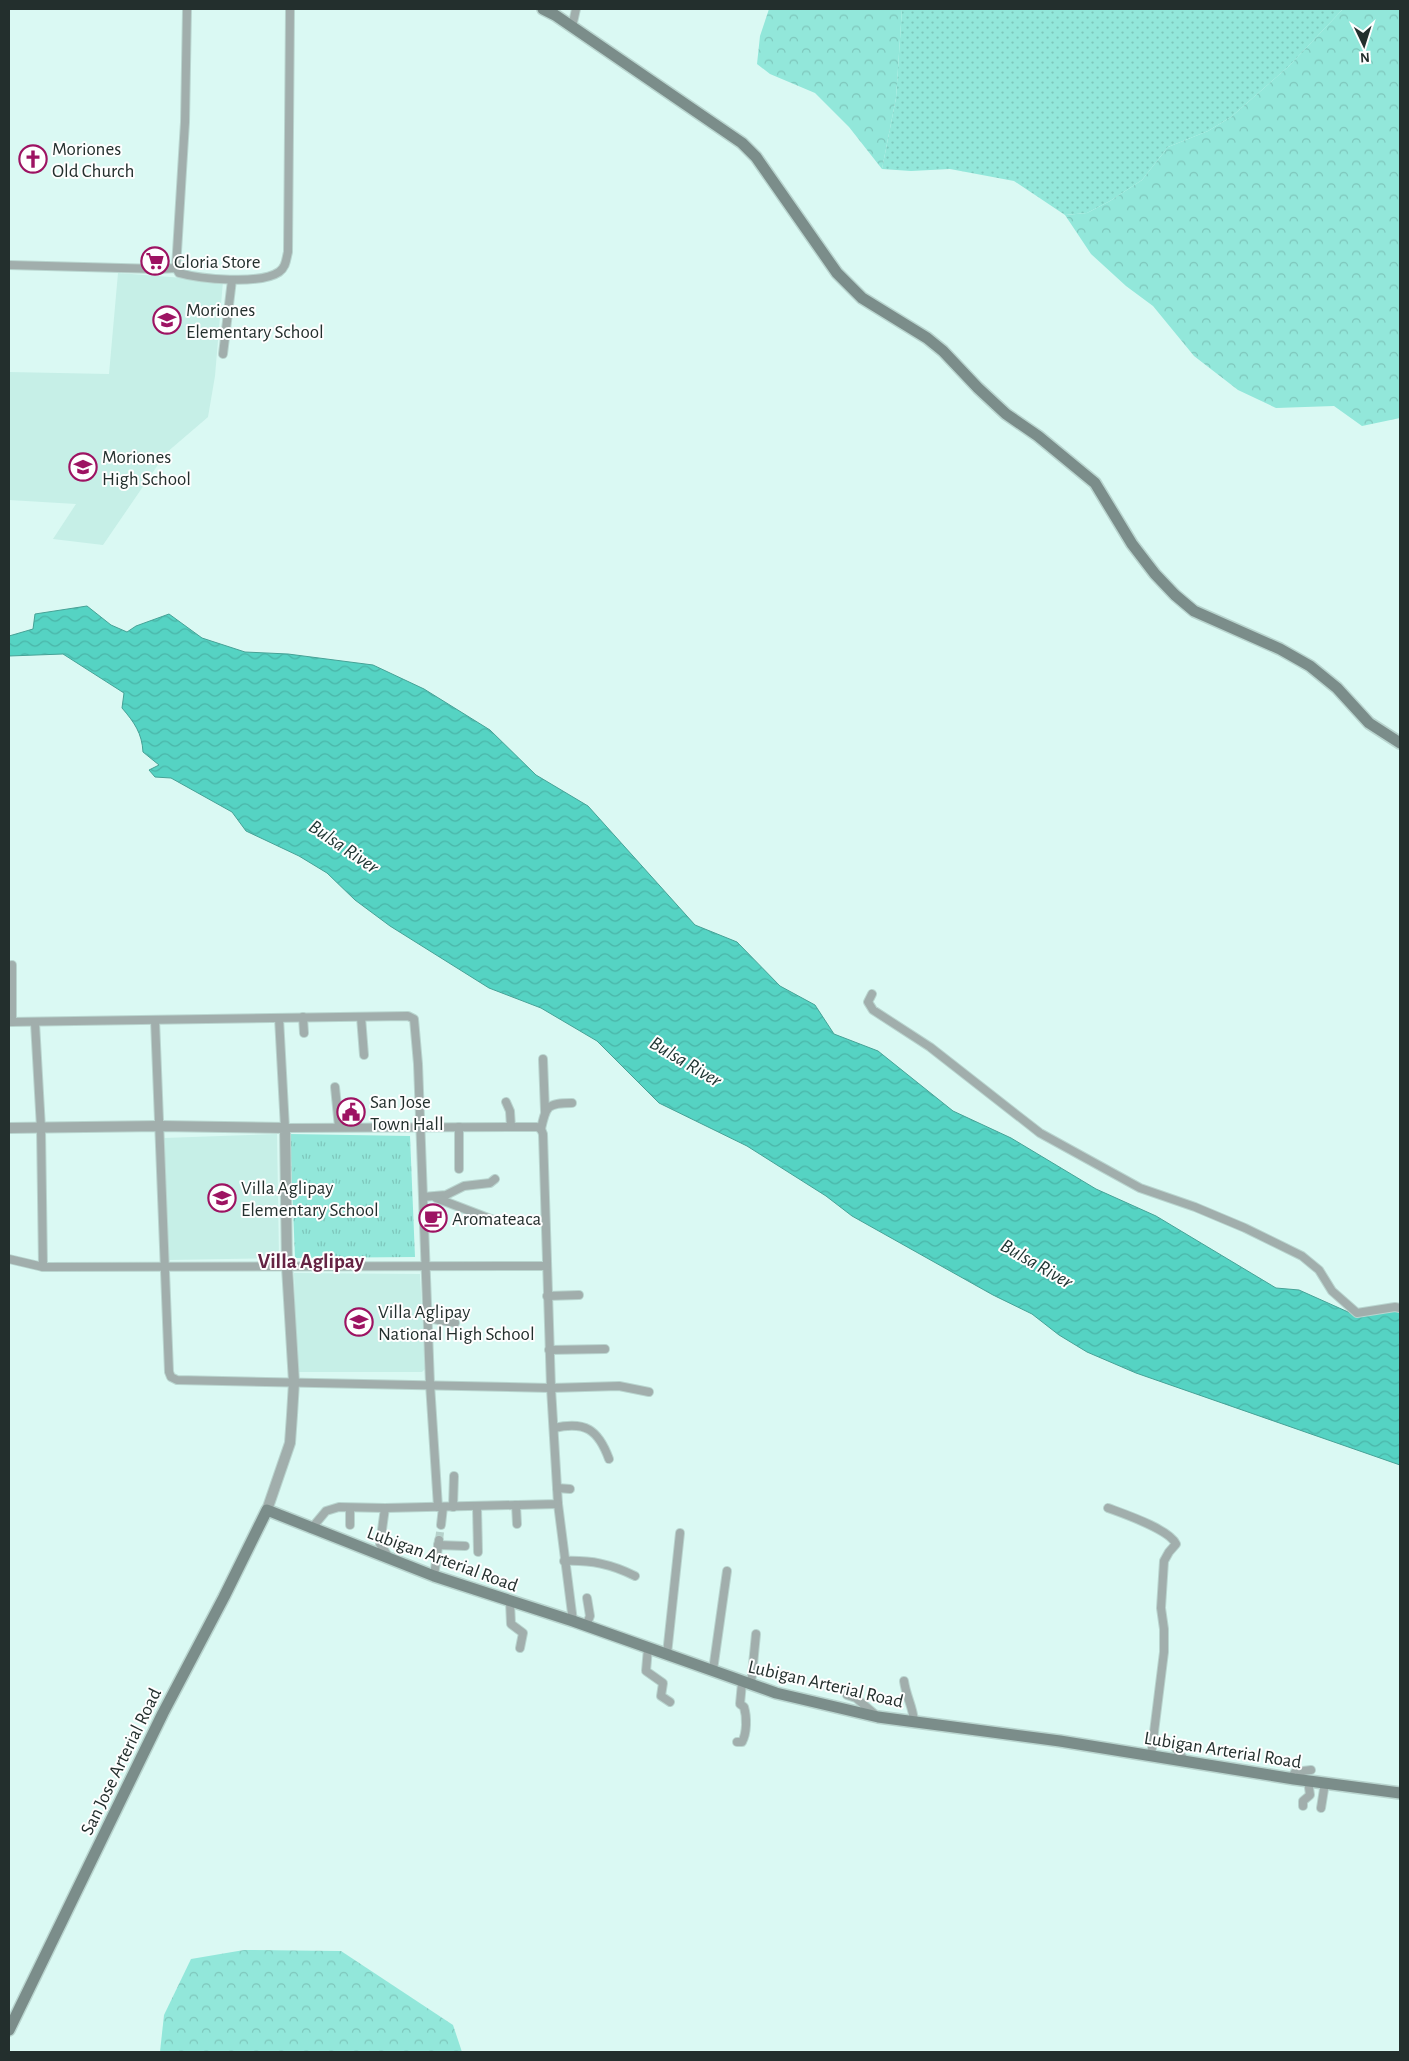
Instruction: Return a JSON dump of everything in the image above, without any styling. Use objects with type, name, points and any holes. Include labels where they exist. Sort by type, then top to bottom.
[{"type":"main road","points":[[543,9],[558,12],[572,27],[742,143],[756,157],[837,273],[862,298],[927,338],[943,351],[1006,414],[1038,436],[1095,483],[1132,544],[1155,574],[1175,595],[1194,611],[1280,649],[1310,666],[1337,688],[1369,722],[1400,743]]},
{"type":"main road","name":"Lubigan Arterial Road","points":[[267,1510],[434,1576],[572,1621],[776,1693],[878,1717],[1152,1756],[1294,1779],[1310,1775],[1325,1783],[1400,1793]]},
{"type":"main road","name":"San Jose Arterial Road","points":[[9,2030],[163,1713],[267,1510]]},
{"type":"street","points":[[187,9],[185,122],[176,268],[179,273],[186,275],[232,280],[258,279],[278,272],[285,265],[288,252],[290,9]]},
{"type":"street","points":[[572,27],[576,9]]},
{"type":"street","points":[[9,265],[176,268]]},
{"type":"street","points":[[223,354],[232,280]]},
{"type":"street","points":[[12,965],[10,1022],[361,1016],[408,1016],[414,1019],[418,1064],[430,1384],[441,1525]]},
{"type":"street","points":[[872,994],[868,1002],[873,1010],[930,1047],[1040,1133],[1140,1188],[1195,1207],[1245,1228],[1302,1256],[1318,1270],[1332,1291],[1357,1314],[1395,1307],[1400,1308]]},
{"type":"street","points":[[361,1016],[364,1055]]},
{"type":"street","points":[[303,1017],[304,1033]]},
{"type":"street","points":[[267,1510],[290,1443],[294,1382],[287,1267],[285,1128],[279,1018]]},
{"type":"street","points":[[155,1020],[169,1372],[171,1377],[177,1380],[551,1388],[619,1386],[649,1392]]},
{"type":"street","points":[[35,1023],[41,1128],[43,1267]]},
{"type":"street","points":[[543,1059],[545,1111],[542,1130],[551,1388],[558,1504],[572,1621]]},
{"type":"street","points":[[335,1087],[338,1127]]},
{"type":"street","points":[[506,1102],[510,1111],[511,1127]]},
{"type":"street","points":[[545,1111],[553,1104],[572,1103]]},
{"type":"street","points":[[9,1128],[160,1126],[285,1128],[537,1127],[542,1130]]},
{"type":"street","points":[[459,1127],[459,1169]]},
{"type":"street","points":[[423,1197],[446,1195],[464,1186],[490,1183],[495,1179]]},
{"type":"street","points":[[434,1197],[496,1221]]},
{"type":"street","points":[[9,1259],[43,1267],[546,1266]]},
{"type":"street","points":[[547,1296],[579,1295]]},
{"type":"street","points":[[428,1318],[455,1323]]},
{"type":"street","points":[[550,1350],[605,1349]]},
{"type":"street","points":[[554,1428],[582,1426],[594,1432],[600,1438],[609,1459]]},
{"type":"street","points":[[453,1507],[454,1476]]},
{"type":"street","points":[[557,1488],[570,1489]]},
{"type":"street","points":[[311,1529],[326,1511],[339,1507],[477,1507],[558,1504]]},
{"type":"street","points":[[516,1505],[517,1524]]},
{"type":"street","points":[[477,1507],[478,1552]]},
{"type":"street","points":[[350,1508],[350,1525]]},
{"type":"street","points":[[385,1508],[380,1544],[390,1559]]},
{"type":"street","points":[[1108,1508],[1131,1516],[1163,1533],[1175,1541],[1176,1544],[1164,1562],[1161,1608],[1164,1629],[1164,1652],[1152,1756]]},
{"type":"street","points":[[667,1654],[680,1534]]},
{"type":"street","points":[[434,1576],[438,1542],[464,1546]]},
{"type":"street","points":[[564,1561],[595,1561],[614,1566],[635,1576]]},
{"type":"street","points":[[713,1670],[727,1571]]},
{"type":"street","points":[[586,1626],[590,1616],[587,1598]]},
{"type":"street","points":[[510,1602],[511,1624],[523,1633],[520,1648]]},
{"type":"street","points":[[500,1621],[510,1619]]},
{"type":"street","points":[[737,1742],[742,1742],[745,1734],[746,1712],[739,1701],[746,1684],[756,1634]]},
{"type":"street","points":[[648,1648],[646,1670],[663,1683],[661,1696],[670,1702]]},
{"type":"street","points":[[904,1681],[908,1700],[913,1709],[914,1721]]},
{"type":"street","points":[[847,1695],[856,1698],[878,1717]]},
{"type":"street","points":[[1176,1749],[1186,1762]]},
{"type":"street","points":[[1303,1806],[1302,1801],[1310,1795],[1310,1775]]},
{"type":"street","points":[[1322,1808],[1325,1783]]},
{"type":"shaded area","name":"Moriones High School","points":[[118,273],[223,281],[215,376],[208,417],[166,453],[103,545],[53,539],[76,504],[9,500],[9,372],[109,374]]},
{"type":"shaded area","name":"Villa Aglipay Elementary School","points":[[277,1134],[279,1258],[169,1260],[164,1138]]},
{"type":"shaded area","name":"Villa Aglipay National High School","points":[[294,1273],[420,1274],[425,1369],[422,1372],[297,1372]]},
{"type":"green space","points":[[769,9],[902,9],[896,98],[882,169],[849,127],[815,93],[770,74],[757,64],[760,36]]},
{"type":"green space","points":[[902,9],[1343,9],[1289,66],[1231,117],[1208,131],[1168,147],[1142,180],[1110,201],[1087,213],[1065,215],[1014,181],[950,169],[911,171],[882,169],[896,98]]},
{"type":"green space","points":[[1343,9],[1400,9],[1400,418],[1362,426],[1334,406],[1276,408],[1238,390],[1194,356],[1153,306],[1126,286],[1091,254],[1065,215],[1087,213],[1110,201],[1142,180],[1168,147],[1208,131],[1231,117],[1289,66]]},
{"type":"green space","points":[[290,1134],[410,1136],[415,1257],[295,1258]]},
{"type":"green space","points":[[244,1950],[341,1951],[453,2025],[462,2052],[160,2052],[164,2015],[191,1959]]},
{"type":"water","name":"Bulsa River","points":[[87,606],[111,625],[127,632],[136,626],[169,614],[202,638],[245,652],[288,654],[373,665],[424,689],[490,730],[536,775],[588,806],[695,925],[737,942],[780,986],[815,1005],[834,1034],[878,1051],[953,1111],[1011,1138],[1096,1189],[1156,1216],[1276,1288],[1299,1290],[1357,1316],[1393,1309],[1400,1311],[1400,1465],[1136,1373],[1087,1352],[1059,1335],[1032,1314],[993,1295],[852,1216],[826,1196],[747,1146],[659,1103],[597,1041],[541,1008],[489,988],[390,926],[355,900],[327,873],[299,856],[246,831],[232,812],[171,778],[155,777],[149,770],[159,765],[143,752],[137,728],[122,708],[124,693],[63,654],[9,656],[9,636],[33,629],[35,614]]},
{"type":"tunnel","points":[[439,1540],[441,1525]]},
{"type":"place","name":"Moriones Old Church","points":[[33,159]]},
{"type":"place","name":"Gloria Store","points":[[155,261]]},
{"type":"place","name":"Moriones Elementary School","points":[[167,320]]},
{"type":"place","name":"Moriones High School","points":[[83,467]]},
{"type":"place","name":"San Jose Town Hall","points":[[351,1112]]},
{"type":"place","name":"Villa Aglipay Elementary School","points":[[222,1198]]},
{"type":"place","name":"Aromateaca","points":[[433,1218]]},
{"type":"place","name":"Villa Aglipay National High School","points":[[359,1322]]},
{"type":"district","name":"Villa Aglipay","points":[[311,1261]]}]
